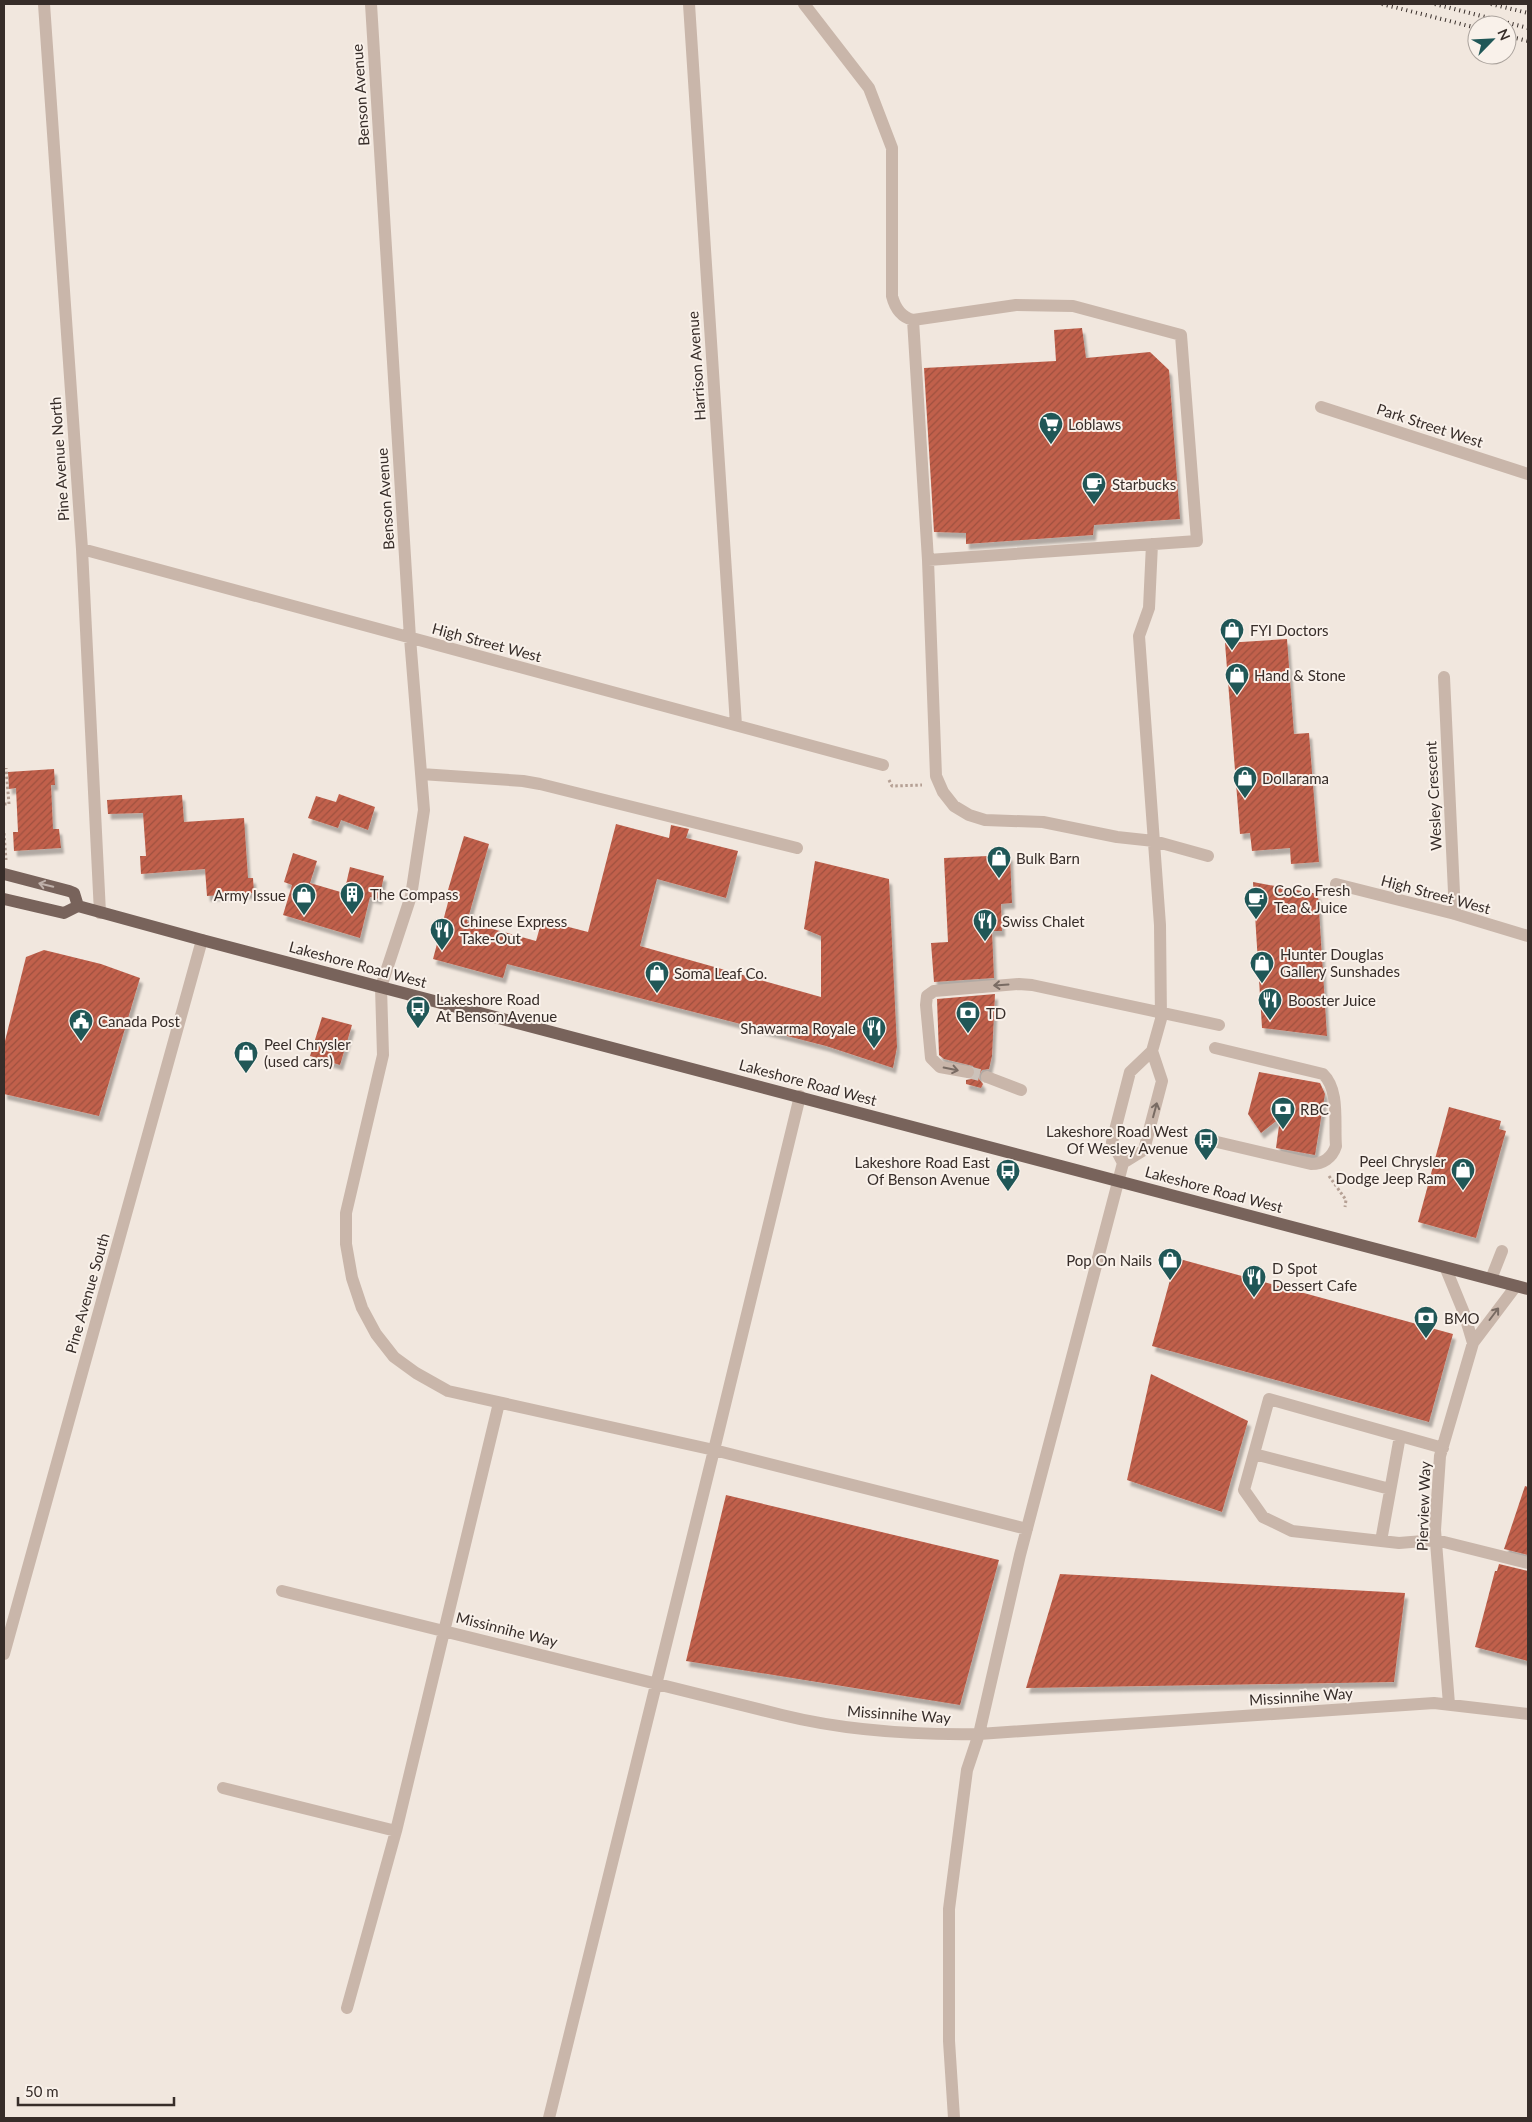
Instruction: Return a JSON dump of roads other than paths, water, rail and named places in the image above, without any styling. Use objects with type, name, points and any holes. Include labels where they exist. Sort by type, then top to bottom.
[{"type":"main road","name":"Lakeshore Road West","points":[[5,874],[69,891],[74,894],[78,906]]},
{"type":"main road","name":"Lakeshore Road West","points":[[4,899],[64,913],[78,906],[1522,1288]]},
{"type":"street","name":"Pine Avenue North","points":[[44,4],[82,549],[100,913]]},
{"type":"street","name":"Benson Avenue","points":[[371,4],[410,638],[424,810],[411,896],[381,986]]},
{"type":"street","name":"Harrison Avenue","points":[[689,4],[736,725]]},
{"type":"street","points":[[804,4],[869,88],[892,148],[892,296],[903,316],[913,320],[1016,305],[1073,306],[1181,335],[1197,541],[928,560]]},
{"type":"street","points":[[913,320],[928,560],[936,776],[940,785],[954,806],[968,815],[985,820],[1043,822],[1118,837],[1154,841],[1208,856]]},
{"type":"street","name":"Park Street West","points":[[1321,407],[1528,474]]},
{"type":"street","points":[[1123,1163],[1144,1150],[1162,1082],[1152,1051],[1160,1013],[1160,925],[1139,636],[1149,608],[1152,544]]},
{"type":"street","name":"High Street West","points":[[82,549],[883,765]]},
{"type":"street","name":"Wesley Crescent","points":[[1444,676],[1455,914]]},
{"type":"street","points":[[421,774],[524,781],[540,784],[797,848]]},
{"type":"street","name":"High Street West","points":[[1336,884],[1455,914],[1528,936]]},
{"type":"street","name":"Pine Avenue South","points":[[4,1654],[202,940]]},
{"type":"street","points":[[968,1072],[940,1067],[931,1058],[926,1004],[930,993],[939,990],[1019,984],[1050,988],[1219,1025]]},
{"type":"street","points":[[381,986],[383,1055],[346,1213],[346,1244],[352,1278],[362,1308],[376,1334],[394,1357],[416,1373],[448,1391],[714,1450],[1027,1529]]},
{"type":"street","points":[[1200,1138],[1310,1164],[1320,1163],[1329,1158],[1336,1146],[1333,1090],[1328,1078],[1317,1071],[1215,1048]]},
{"type":"street","points":[[954,2118],[949,2041],[949,1908],[967,1770],[979,1734],[1027,1529],[1119,1181],[1123,1163],[1112,1142],[1130,1072],[1152,1051]]},
{"type":"street","points":[[987,1077],[1021,1090]]},
{"type":"street","points":[[549,2118],[800,1096]]},
{"type":"street","points":[[1491,1279],[1502,1251]]},
{"type":"street","points":[[1446,1269],[1464,1313],[1473,1343]]},
{"type":"street","name":"Pierview Way","points":[[1449,1704],[1436,1540],[1440,1456],[1473,1343],[1522,1288]]},
{"type":"street","points":[[1443,1448],[1270,1399],[1244,1490],[1262,1517],[1292,1531],[1399,1543],[1436,1540],[1528,1563]]},
{"type":"street","points":[[347,2008],[396,1831],[500,1403]]},
{"type":"street","points":[[1381,1541],[1400,1436]]},
{"type":"street","points":[[1254,1454],[1390,1489]]},
{"type":"street","name":"Missinnihe Way","points":[[282,1591],[809,1722],[932,1735],[979,1734],[1411,1704],[1449,1704],[1528,1714]]},
{"type":"street","points":[[223,1788],[396,1831]]},
{"type":"tunnel","points":[[968,1072],[987,1077]]},
{"type":"railway","points":[[1382,4],[1467,25]]},
{"type":"railway","points":[[1435,4],[1528,28]]},
{"type":"railway","points":[[1491,4],[1528,13]]},
{"type":"railway","points":[[1517,38],[1528,41]]},
{"type":"place","name":"Loblaws","points":[[1051,445]]},
{"type":"place","name":"Starbucks","points":[[1094,505]]},
{"type":"place","name":"FYI Doctors","points":[[1232,651]]},
{"type":"place","name":"Hand & Stone","points":[[1237,696]]},
{"type":"place","name":"Dollarama","points":[[1245,799]]},
{"type":"place","name":"Bulk Barn","points":[[999,879]]},
{"type":"place","name":"The Compass","points":[[352,915]]},
{"type":"place","name":"Army Issue","points":[[304,916]]},
{"type":"place","name":"CoCo Fresh Tea & Juice","points":[[1256,920]]},
{"type":"place","name":"Swiss Chalet","points":[[985,942]]},
{"type":"place","name":"Chinese Express Take-Out","points":[[442,951]]},
{"type":"place","name":"Hunter Douglas Gallery Sunshades","points":[[1262,984]]},
{"type":"place","name":"Soma Leaf Co.","points":[[657,994]]},
{"type":"place","name":"Booster Juice","points":[[1270,1021]]},
{"type":"place","name":"Lakeshore Road At Benson Avenue","points":[[418,1029]]},
{"type":"place","name":"TD","points":[[968,1034]]},
{"type":"place","name":"Canada Post","points":[[81,1042]]},
{"type":"place","name":"Shawarma Royale","points":[[874,1049]]},
{"type":"place","name":"Peel Chrysler (used cars)","points":[[246,1074]]},
{"type":"place","name":"RBC","points":[[1283,1130]]},
{"type":"place","name":"Lakeshore Road West Of Wesley Avenue","points":[[1206,1161]]},
{"type":"place","name":"Peel Chrysler Dodge Jeep Ram","points":[[1463,1191]]},
{"type":"place","name":"Lakeshore Road East Of Benson Avenue","points":[[1008,1192]]},
{"type":"place","name":"Pop On Nails","points":[[1170,1281]]},
{"type":"place","name":"D Spot Dessert Cafe","points":[[1254,1298]]},
{"type":"place","name":"BMO","points":[[1426,1339]]}]
